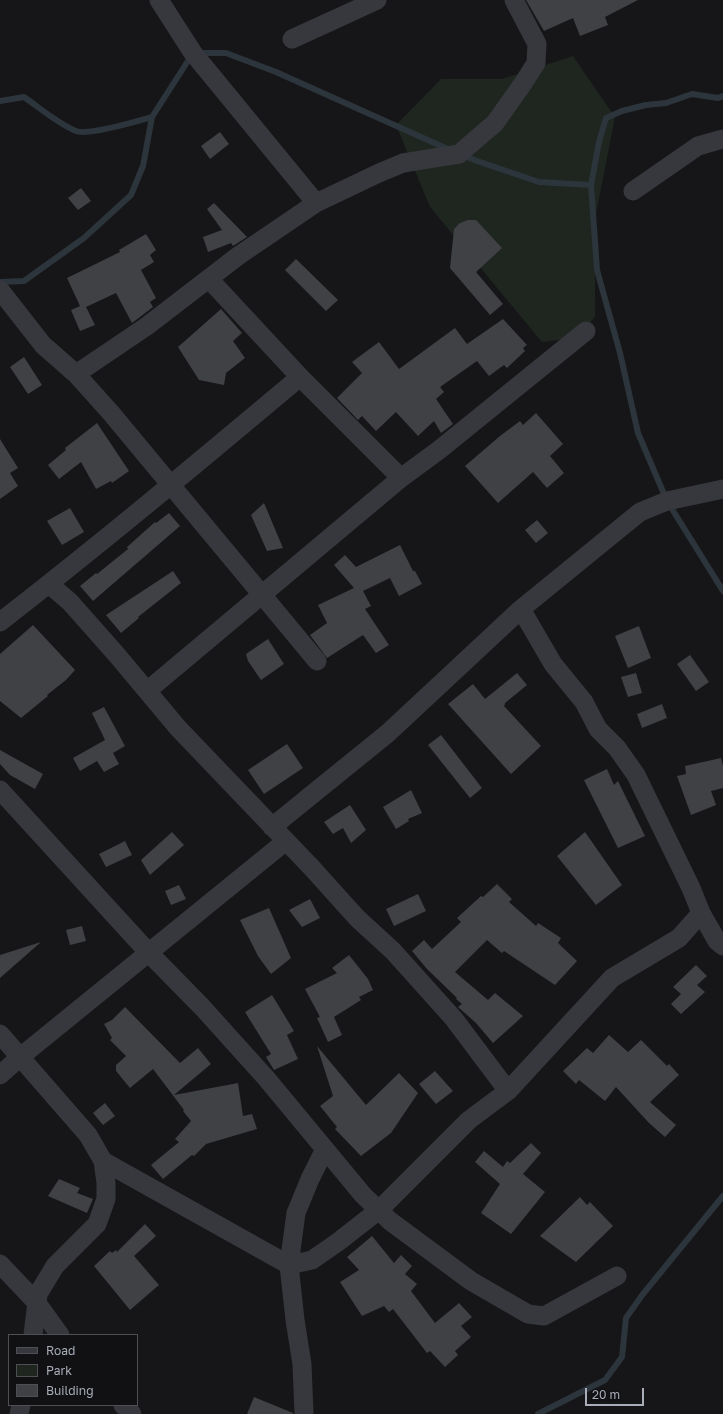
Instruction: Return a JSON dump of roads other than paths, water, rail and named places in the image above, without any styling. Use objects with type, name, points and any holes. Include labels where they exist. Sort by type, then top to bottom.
[{"type":"street","points":[[159,0],[192,53],[316,203]]},
{"type":"street","points":[[292,39],[377,0]]},
{"type":"street","points":[[76,374],[147,326],[238,256],[316,203],[379,172],[403,163],[459,154],[495,124],[536,63],[537,44],[514,0]]},
{"type":"street","points":[[633,191],[698,146],[723,139]]},
{"type":"street","points":[[209,279],[300,377],[401,478]]},
{"type":"street","points":[[0,290],[43,345],[76,374],[111,413],[317,661]]},
{"type":"street","points":[[147,691],[401,478],[439,450],[586,331]]},
{"type":"street","points":[[0,622],[171,485],[300,377]]},
{"type":"street","points":[[272,827],[388,733],[521,609],[640,512],[667,501],[723,489]]},
{"type":"street","points":[[49,584],[70,602],[178,728],[312,868],[357,918],[393,951],[454,1019],[508,1092]]},
{"type":"street","points":[[521,609],[553,664],[584,702],[598,729],[617,748],[636,775],[691,888],[701,913],[717,942],[723,946]]},
{"type":"street","points":[[223,775],[272,827]]},
{"type":"street","points":[[0,790],[149,953],[222,1029],[266,1078],[363,1195],[390,1221],[471,1280],[528,1314],[544,1316],[617,1276]]},
{"type":"street","points":[[0,1075],[286,841]]},
{"type":"street","points":[[103,1161],[288,1265],[312,1260],[379,1210],[469,1120],[508,1092],[612,978],[679,938],[701,913]]},
{"type":"street","points":[[0,1034],[19,1058],[88,1135],[103,1161],[106,1183],[106,1199],[97,1224],[55,1266],[38,1294],[33,1334]]},
{"type":"street","points":[[304,1414],[302,1364],[288,1265],[296,1212],[325,1149]]},
{"type":"street","points":[[0,1264],[37,1303],[59,1334]]},
{"type":"street","points":[[124,1406],[132,1414]]},
{"type":"waterway","points":[[0,282],[24,281],[84,238],[131,195],[143,166],[152,117],[193,53],[226,53],[276,72],[450,150]]},
{"type":"waterway","points":[[723,96],[718,98],[692,94],[666,103],[646,105],[622,111],[606,118],[599,142],[591,185],[597,270],[620,353],[638,433],[667,501],[723,591]]},
{"type":"waterway","points":[[0,101],[24,97],[62,124],[76,131],[82,132],[113,127],[152,117]]},
{"type":"waterway","points":[[462,155],[539,182],[591,185]]},
{"type":"waterway","points":[[538,1414],[605,1380],[622,1357],[626,1318],[643,1294],[723,1196]]}]
